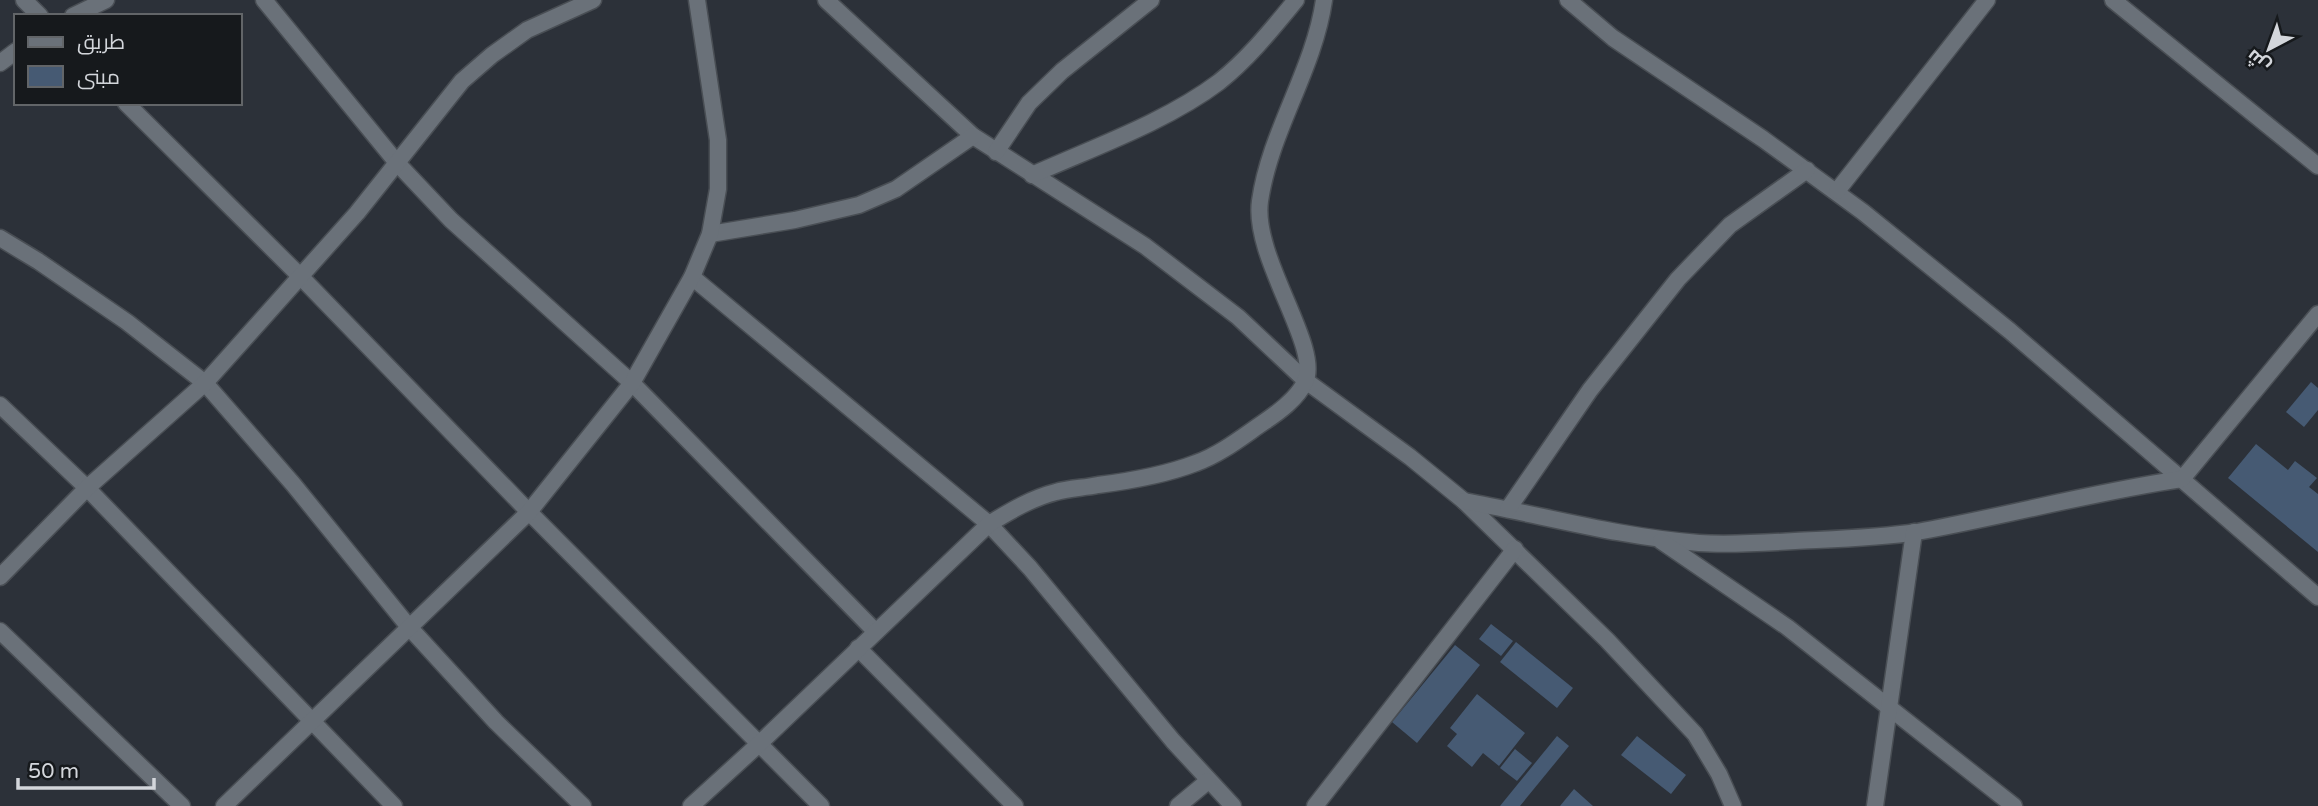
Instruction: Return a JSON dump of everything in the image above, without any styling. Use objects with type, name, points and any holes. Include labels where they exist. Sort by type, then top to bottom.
[{"type":"street","points":[[24,0],[38,14]]},
{"type":"street","points":[[264,0],[398,164],[451,220],[632,383],[875,631]]},
{"type":"street","points":[[0,577],[87,488],[205,383],[398,164],[462,81],[527,30],[593,0]]},
{"type":"street","points":[[234,803],[312,720],[528,512],[632,383],[692,276],[710,234],[718,188],[718,140],[697,0]]},
{"type":"street","points":[[826,0],[973,136],[1145,246],[1238,317],[1306,381],[1410,457],[1464,501],[1607,640],[1695,734],[1719,774],[1732,806]]},
{"type":"street","points":[[996,152],[1029,103],[1062,71],[1151,0]]},
{"type":"street","points":[[1032,175],[1155,120],[1199,95],[1242,62],[1296,0]]},
{"type":"street","points":[[691,806],[989,524],[1016,508],[1057,491],[1132,480],[1196,463],[1230,446],[1278,413],[1298,392],[1306,381],[1308,359],[1303,341],[1269,265],[1261,234],[1259,204],[1270,158],[1313,46],[1324,0]]},
{"type":"street","points":[[1568,0],[1634,53],[1837,191],[2020,339],[2318,597]]},
{"type":"street","points":[[1837,191],[1987,0]]},
{"type":"street","points":[[2113,0],[2318,166]]},
{"type":"street","points":[[76,14],[97,2]]},
{"type":"street","points":[[128,105],[301,277],[528,512],[821,806]]},
{"type":"street","points":[[710,234],[795,220],[859,205],[896,189],[973,136]]},
{"type":"street","points":[[1508,509],[1590,390],[1678,279],[1730,225],[1807,170]]},
{"type":"street","points":[[0,238],[127,323],[205,383],[293,484],[410,627],[496,722],[583,806]]},
{"type":"street","points":[[692,276],[989,524],[1030,568],[1208,781],[1233,806]]},
{"type":"street","points":[[1464,501],[1591,528],[1656,538],[1747,544],[1914,532],[2124,487],[2182,479],[2318,314]]},
{"type":"street","points":[[0,405],[87,488],[394,806]]},
{"type":"street","points":[[1875,806],[1914,532]]},
{"type":"street","points":[[1656,538],[1787,627],[2014,806]]},
{"type":"street","points":[[1315,806],[1515,549]]},
{"type":"street","points":[[0,631],[182,806]]},
{"type":"street","points":[[858,648],[1015,806]]},
{"type":"street","points":[[1178,806],[1208,781]]},
{"type":"building","points":[[2311,382],[2318,388],[2318,410],[2304,427],[2286,412]]},
{"type":"building","points":[[2256,444],[2288,470],[2295,461],[2317,478],[2309,487],[2318,494],[2318,552],[2228,478]]},
{"type":"building","points":[[1491,624],[1513,641],[1501,656],[1479,639]]},
{"type":"building","points":[[1516,642],[1573,688],[1557,708],[1500,662]]},
{"type":"building","points":[[1455,645],[1480,665],[1417,743],[1392,722]]},
{"type":"building","points":[[1477,694],[1525,733],[1499,766],[1483,753],[1472,767],[1447,746],[1457,734],[1450,728]]},
{"type":"building","points":[[1557,736],[1569,746],[1520,806],[1500,806]]},
{"type":"building","points":[[1637,736],[1686,775],[1671,794],[1621,755]]},
{"type":"building","points":[[1515,749],[1532,763],[1517,781],[1500,768]]},
{"type":"building","points":[[1574,789],[1593,806],[1560,806]]}]
